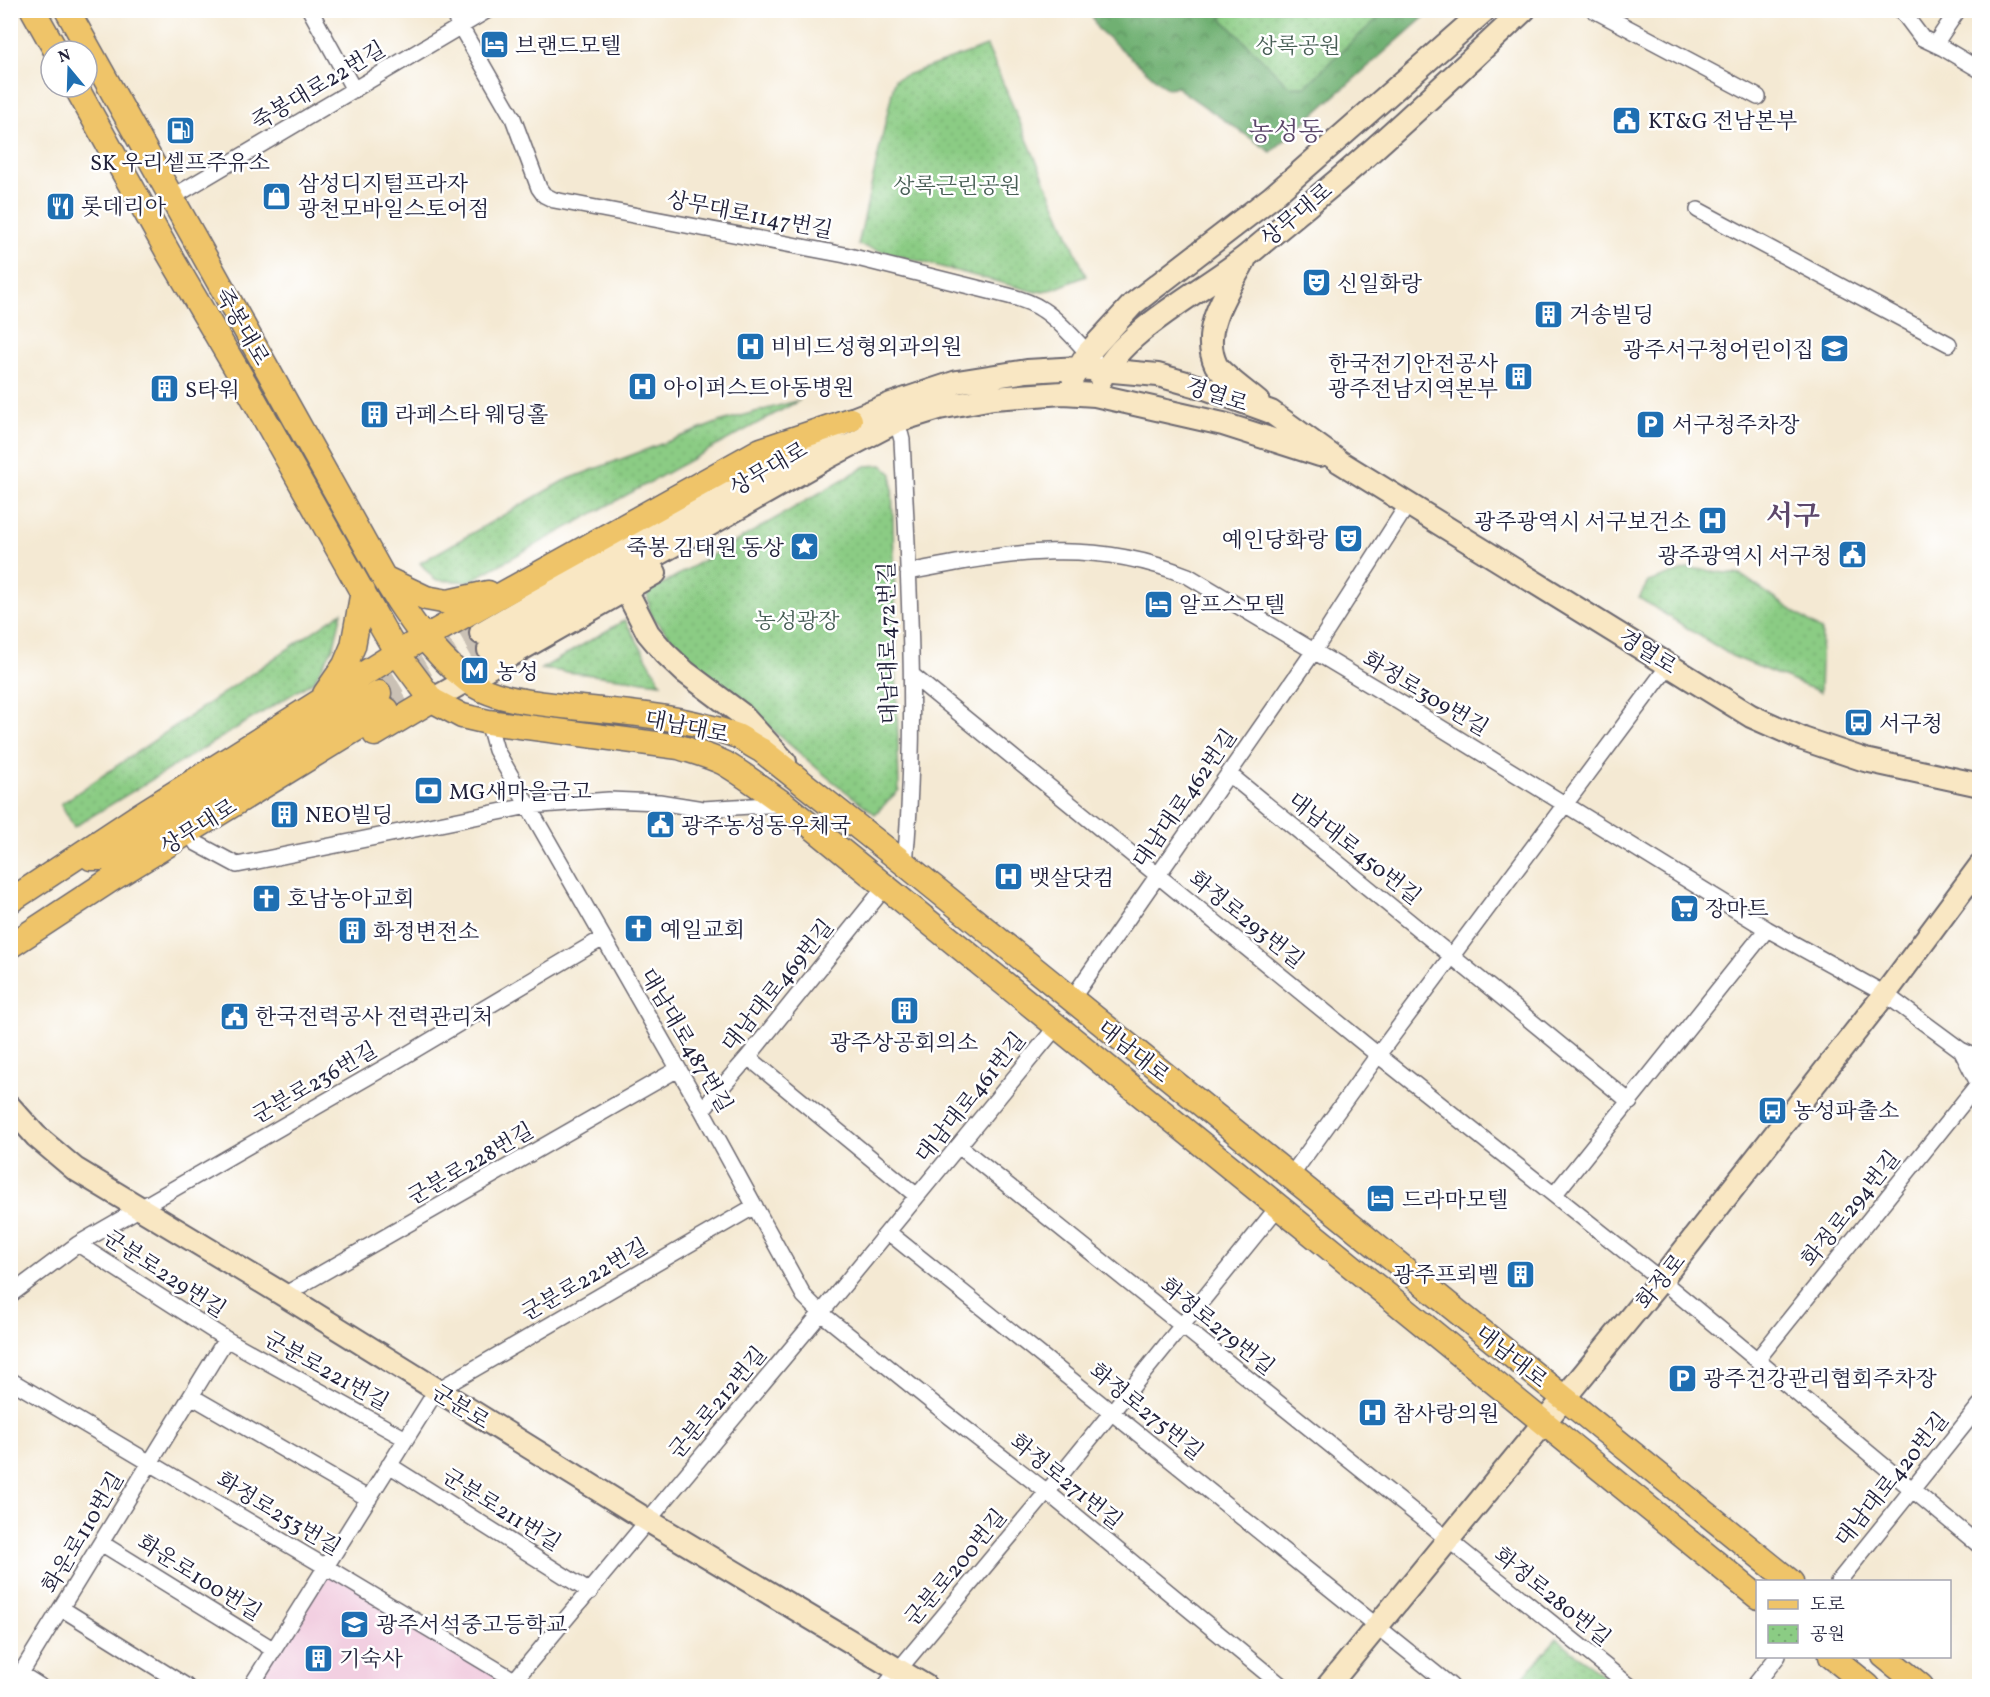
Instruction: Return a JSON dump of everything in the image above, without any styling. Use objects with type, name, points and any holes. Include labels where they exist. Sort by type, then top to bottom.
[{"type":"main road","points":[[33,10],[49,39]]},
{"type":"main road","name":"죽봉대로","points":[[67,10],[384,578],[424,639]]},
{"type":"main road","name":"죽봉대로","points":[[83,99],[397,653],[432,700]]},
{"type":"main road","points":[[10,901],[397,653],[761,450],[850,420]]},
{"type":"main road","points":[[384,578],[426,598],[448,602],[516,585]]},
{"type":"main road","points":[[319,701],[345,665],[353,646],[363,591]]},
{"type":"main road","name":"대남대로","points":[[424,639],[468,681],[490,692],[519,701],[681,721],[738,737],[761,750],[1790,1580]]},
{"type":"main road","points":[[112,879],[135,878],[432,700]]},
{"type":"main road","name":"대남대로","points":[[432,700],[462,716],[488,722],[679,747],[724,763],[784,804],[1756,1595]]},
{"type":"main road","name":"상무대로","points":[[10,945],[383,702],[104,858],[74,858]]},
{"type":"main road","points":[[1833,1658],[1868,1686]]},
{"type":"main road","points":[[1886,1658],[1921,1686]]},
{"type":"street","points":[[310,10],[354,90]]},
{"type":"street","points":[[451,10],[461,28]]},
{"type":"street","name":"죽봉대로22번길","points":[[171,198],[488,10]]},
{"type":"street","name":"상무대로","points":[[1063,393],[1083,361],[1133,304],[1272,198],[1485,10]]},
{"type":"street","name":"상무대로","points":[[1083,361],[957,382],[850,420],[485,641],[897,421],[939,408],[993,398],[1063,393],[1095,394],[1105,370],[1128,343],[1245,257],[1366,156],[1524,10]]},
{"type":"street","points":[[1594,10],[1758,97]]},
{"type":"street","points":[[1901,10],[1922,39],[1980,70]]},
{"type":"street","points":[[1935,44],[1958,10]]},
{"type":"street","name":"상무대로1147번길","points":[[461,28],[513,118],[533,175],[544,195],[554,200],[846,255],[1029,302],[1054,318],[1083,361]]},
{"type":"street","points":[[1698,210],[1949,344]]},
{"type":"street","points":[[1245,257],[1219,308],[1210,337],[1216,366],[1271,412]]},
{"type":"street","name":"경열로","points":[[1083,361],[1105,370],[1158,375],[1208,389],[1271,412],[1340,462],[1751,716],[1803,739],[1864,760],[1980,785]]},
{"type":"street","name":"경열로","points":[[1095,394],[1223,424],[1340,462]]},
{"type":"street","name":"상무대로","points":[[432,700],[795,492],[897,421]]},
{"type":"street","name":"대남대로472번길","points":[[897,421],[902,440],[912,675],[911,798],[905,864]]},
{"type":"street","name":"대남대로462번길","points":[[1071,1000],[1314,651],[1408,504]]},
{"type":"street","name":"화정로309번길","points":[[908,572],[979,559],[1044,551],[1100,553],[1159,564],[1206,586],[1767,929],[1885,994],[1961,1050],[1980,1059]]},
{"type":"street","points":[[626,590],[648,633],[664,652],[741,714],[779,753],[801,782]]},
{"type":"street","points":[[1290,1177],[1378,1055],[1669,665]]},
{"type":"street","name":"화정로293번길","points":[[912,675],[1378,1055],[1660,1280]]},
{"type":"street","name":"대남대로487번길","points":[[488,722],[496,750],[702,1110],[804,1296],[821,1313]]},
{"type":"street","name":"대남대로450번길","points":[[1229,774],[1630,1102]]},
{"type":"street","name":"상무대로","points":[[196,843],[237,865],[528,806],[609,800],[659,802],[703,809],[784,804]]},
{"type":"street","name":"화정로","points":[[1328,1686],[1660,1280],[1885,994],[1980,866]]},
{"type":"street","name":"대남대로469번길","points":[[702,1110],[748,1057],[885,886]]},
{"type":"street","points":[[1554,1195],[1767,929]]},
{"type":"street","name":"군분로236번길","points":[[10,1295],[78,1244],[401,1058],[603,938]]},
{"type":"street","name":"대남대로461번길","points":[[821,1313],[1057,1026]]},
{"type":"street","points":[[1961,1050],[1979,1086]]},
{"type":"street","name":"대남대로461번길","points":[[748,1057],[917,1196]]},
{"type":"street","name":"군분로228번길","points":[[284,1296],[678,1069]]},
{"type":"street","name":"화정로294번길","points":[[1757,1360],[1979,1086]]},
{"type":"street","name":"군분로","points":[[10,1107],[36,1136],[75,1168],[139,1209],[647,1520],[891,1679],[925,1686]]},
{"type":"street","name":"화정로279번길","points":[[959,1146],[1448,1541]]},
{"type":"street","name":"군분로222번길","points":[[436,1391],[755,1206]]},
{"type":"street","name":"군분로200번길","points":[[891,1679],[1047,1492],[1278,1207]]},
{"type":"street","name":"화정로275번길","points":[[888,1232],[1450,1686]]},
{"type":"street","name":"군분로229번길","points":[[78,1244],[226,1339],[151,1462]]},
{"type":"street","points":[[1660,1280],[1980,1545]]},
{"type":"street","name":"화정로271번길","points":[[821,1313],[1047,1492],[1281,1686]]},
{"type":"street","name":"군분로212번길","points":[[647,1520],[821,1313]]},
{"type":"street","name":"군분로221번길","points":[[226,1339],[406,1440]]},
{"type":"street","name":"화정로253번길","points":[[10,1380],[151,1462],[519,1684]]},
{"type":"street","name":"군분로221번길","points":[[326,1567],[436,1391]]},
{"type":"street","points":[[191,1396],[369,1498]]},
{"type":"street","name":"대남대로420번길","points":[[1839,1580],[1980,1405]]},
{"type":"street","name":"화운로110번길","points":[[17,1680],[151,1462]]},
{"type":"street","name":"군분로211번길","points":[[390,1465],[590,1592]]},
{"type":"street","points":[[519,1684],[647,1520]]},
{"type":"street","name":"화정로280번길","points":[[1448,1541],[1630,1686]]},
{"type":"street","name":"화운로100번길","points":[[101,1543],[274,1650]]},
{"type":"street","name":"화운로100번길","points":[[251,1686],[326,1567]]},
{"type":"street","points":[[61,1608],[186,1686]]},
{"type":"street","points":[[1754,1686],[1776,1658]]},
{"type":"street","points":[[17,1680],[40,1686]]},
{"type":"shaded area","name":"광주서석중고등학교","points":[[326,1567],[524,1686],[251,1686]]},
{"type":"green space","name":"상록공원","points":[[1230,10],[1386,11],[1306,86],[1289,86],[1221,18]]},
{"type":"green space","points":[[1090,11],[1431,11],[1271,152],[1176,87],[1166,88],[1097,28]]},
{"type":"green space","name":"상록근린공원","points":[[987,46],[1086,276],[1054,289],[1036,292],[858,245],[895,79]]},
{"type":"green space","points":[[800,400],[468,582],[435,580],[420,563],[563,481],[722,421]]},
{"type":"green space","name":"농성광장","points":[[882,465],[892,474],[899,790],[875,814],[826,776],[687,656],[654,619],[650,612],[647,593],[866,466]]},
{"type":"green space","points":[[1689,568],[1741,575],[1822,631],[1820,692],[1732,656],[1639,598],[1648,582]]},
{"type":"green space","points":[[342,612],[334,646],[314,681],[74,827],[61,804]]},
{"type":"green space","points":[[625,620],[661,683],[541,669]]},
{"type":"green space","points":[[1557,1638],[1615,1686],[1515,1686]]},
{"type":"tunnel","points":[[379,693],[481,633]]},
{"type":"tunnel","points":[[387,710],[489,650]]},
{"type":"place","name":"브랜드모텔","points":[[494,45]]},
{"type":"place","name":"KT&G 전남본부","points":[[1627,120]]},
{"type":"place","name":"SK 우리셑프주유소","points":[[180,130]]},
{"type":"place","name":"삼성디지털프라자 광천모바일스토어점","points":[[277,196]]},
{"type":"place","name":"롯데리아","points":[[60,206]]},
{"type":"place","name":"신일화랑","points":[[1316,283]]},
{"type":"place","name":"거송빌딩","points":[[1548,314]]},
{"type":"place","name":"비비드성형외과의원","points":[[750,346]]},
{"type":"place","name":"광주서구청어린이집","points":[[1835,349]]},
{"type":"place","name":"한국전기안전공사 광주전남지역본부","points":[[1519,376]]},
{"type":"place","name":"아이퍼스트아동병원","points":[[642,387]]},
{"type":"place","name":"S타워","points":[[164,389]]},
{"type":"place","name":"라페스타 웨딩홀","points":[[374,414]]},
{"type":"place","name":"서구청주차장","points":[[1651,424]]},
{"type":"place","name":"광주광역시 서구보건소","points":[[1712,521]]},
{"type":"place","name":"예인당화랑","points":[[1349,539]]},
{"type":"place","name":"죽봉 김태원 동상","points":[[805,547]]},
{"type":"place","name":"광주광역시 서구청","points":[[1853,555]]},
{"type":"place","name":"알프스모텔","points":[[1158,604]]},
{"type":"place","name":"농성","points":[[475,671]]},
{"type":"place","name":"서구청","points":[[1858,723]]},
{"type":"place","name":"MG새마을금고","points":[[428,791]]},
{"type":"place","name":"NEO빌딩","points":[[284,814]]},
{"type":"place","name":"광주농성동우체국","points":[[660,825]]},
{"type":"place","name":"뱃살닷컴","points":[[1008,877]]},
{"type":"place","name":"호남농아교회","points":[[266,898]]},
{"type":"place","name":"장마트","points":[[1684,908]]},
{"type":"place","name":"예일교회","points":[[639,929]]},
{"type":"place","name":"화정변전소","points":[[352,931]]},
{"type":"place","name":"광주상공회의소","points":[[904,1010]]},
{"type":"place","name":"한국전력공사 전력관리처","points":[[234,1016]]},
{"type":"place","name":"농성파출소","points":[[1772,1110]]},
{"type":"place","name":"드라마모텔","points":[[1381,1199]]},
{"type":"place","name":"광주프뢰벨","points":[[1520,1274]]},
{"type":"place","name":"광주건강관리협회주차장","points":[[1682,1378]]},
{"type":"place","name":"참사랑의원","points":[[1372,1413]]},
{"type":"place","name":"광주서석중고등학교","points":[[355,1624]]},
{"type":"place","name":"기숙사","points":[[318,1658]]},
{"type":"district","name":"농성동","points":[[1286,131]]},
{"type":"district","name":"서구","points":[[1793,515]]}]
